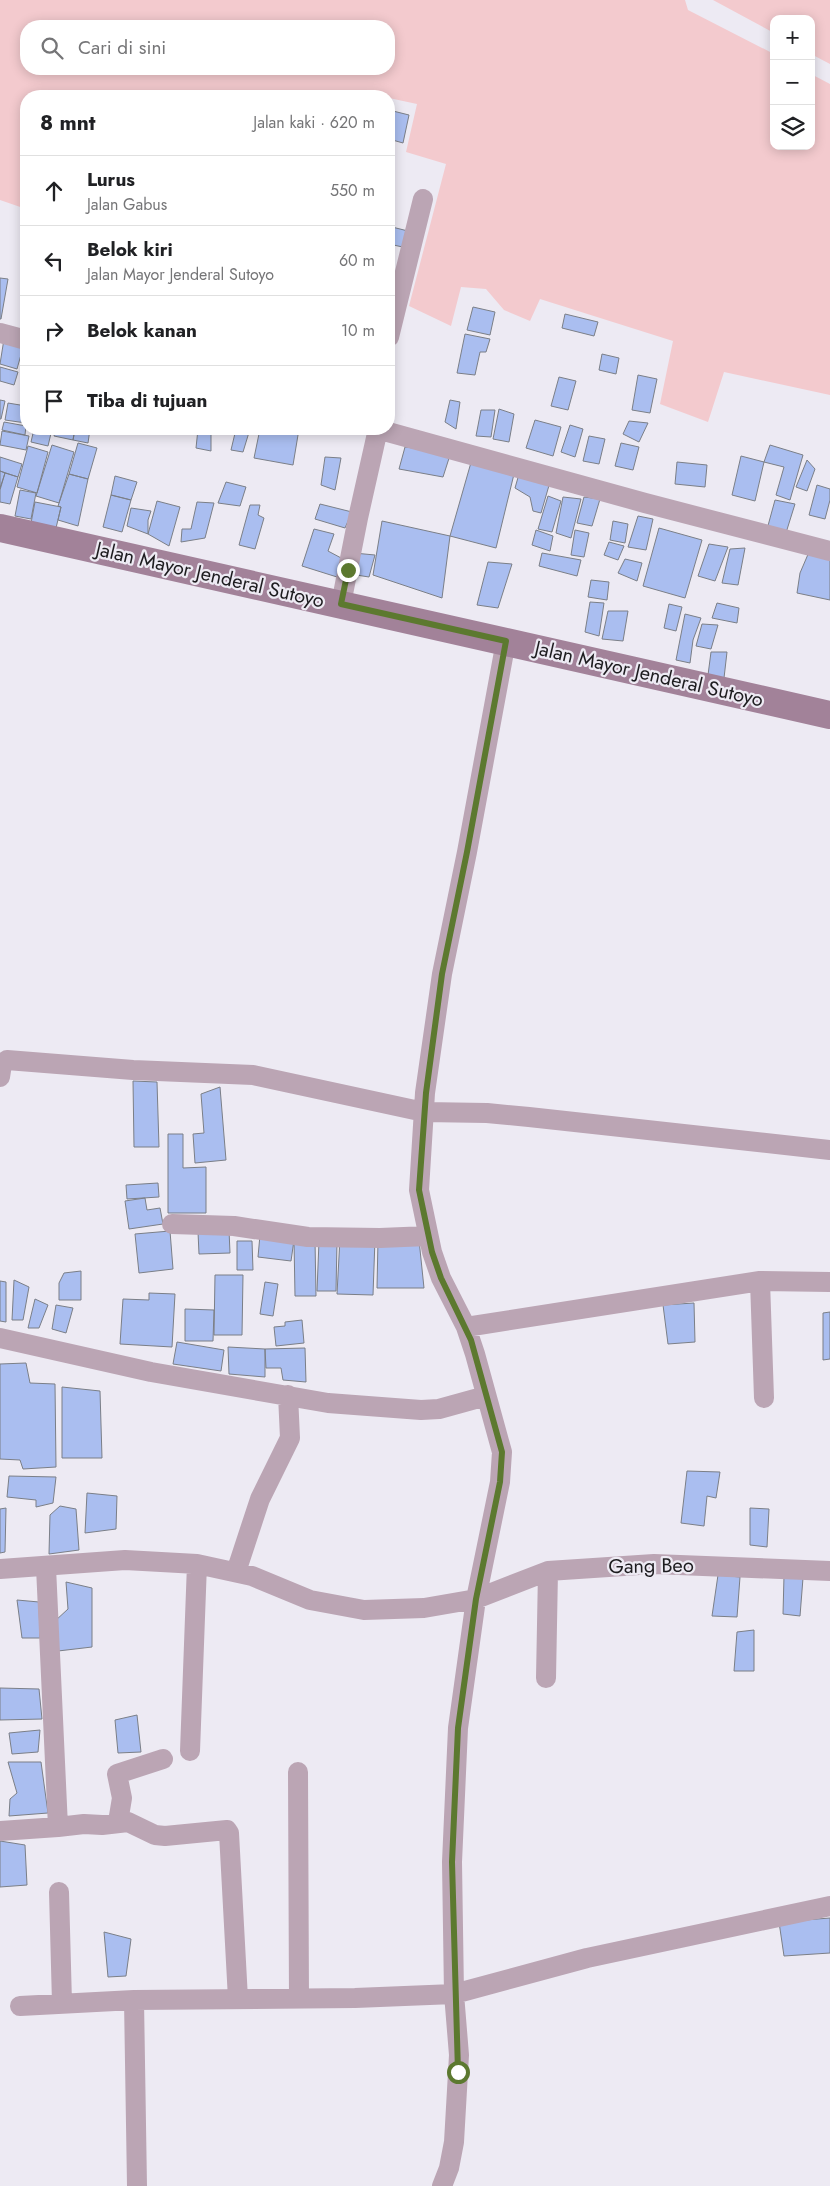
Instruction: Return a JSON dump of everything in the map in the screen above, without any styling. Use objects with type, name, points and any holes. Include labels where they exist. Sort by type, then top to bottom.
[{"type":"main road","name":"Jalan Mayor Jenderal Sutoyo","points":[[0,528],[830,715]]},
{"type":"street","points":[[395,313],[423,199]]},
{"type":"street","points":[[0,334],[20,339]]},
{"type":"street","points":[[395,434],[645,504],[830,551]]},
{"type":"street","points":[[341,604],[377,435]]},
{"type":"street","points":[[442,2186],[449,2168],[454,2142],[459,2055],[454,1994],[452,1862],[458,1728],[476,1599],[500,1482],[502,1452],[466,1327],[441,1278],[428,1236],[419,1190],[425,1103],[442,974],[467,852],[506,641]]},
{"type":"street","points":[[0,1077],[2,1064],[7,1060],[133,1070],[253,1075],[487,1113],[830,1150]]},
{"type":"street","points":[[172,1224],[234,1226],[308,1237],[380,1238],[428,1236]]},
{"type":"street","points":[[466,1327],[760,1281],[830,1282]]},
{"type":"street","points":[[760,1281],[764,1398]]},
{"type":"street","points":[[475,1354],[496,1321]]},
{"type":"street","points":[[0,1338],[151,1372],[328,1403],[420,1410],[439,1409],[486,1396]]},
{"type":"street","points":[[236,1572],[260,1499],[287,1449],[290,1438],[288,1395]]},
{"type":"street","name":"Gang Beo","points":[[0,1569],[125,1560],[197,1564],[252,1576],[310,1600],[364,1610],[424,1608],[476,1599],[548,1571],[654,1564],[830,1571]]},
{"type":"street","points":[[190,1751],[197,1564]]},
{"type":"street","points":[[46,1567],[58,1827]]},
{"type":"street","points":[[546,1678],[548,1571]]},
{"type":"street","points":[[118,1822],[122,1798],[117,1774],[163,1759]]},
{"type":"street","points":[[298,1772],[300,1999]]},
{"type":"street","points":[[0,1831],[128,1822],[154,1835],[222,1829],[229,1832],[238,1999]]},
{"type":"street","points":[[59,1892],[62,2003]]},
{"type":"street","points":[[20,2006],[134,2000],[300,1999],[454,1994],[587,1958],[830,1906]]},
{"type":"street","points":[[134,2000],[137,2186]]},
{"type":"shaded area","points":[[0,0],[685,0],[688,10],[770,52],[770,150],[815,150],[815,76],[830,84],[830,395],[724,372],[708,422],[660,404],[673,341],[540,299],[530,321],[504,310],[486,289],[461,287],[451,326],[409,306],[446,164],[406,152],[417,104],[395,99],[395,90],[20,90],[20,207],[0,200]]},
{"type":"shaded area","points":[[713,0],[830,0],[830,64],[815,56],[815,15],[770,15],[770,31]]},
{"type":"building","points":[[395,112],[409,115],[403,143],[395,141]]},
{"type":"building","points":[[395,228],[412,232],[407,248],[395,245]]},
{"type":"building","points":[[0,278],[8,279],[1,319],[0,319]]},
{"type":"building","points":[[473,307],[495,312],[490,335],[467,330]]},
{"type":"building","points":[[565,314],[598,322],[594,336],[562,328]]},
{"type":"building","points":[[465,334],[490,339],[486,352],[480,352],[475,375],[457,373]]},
{"type":"building","points":[[4,339],[20,343],[20,358],[17,369],[0,364]]},
{"type":"building","points":[[602,354],[619,358],[616,374],[599,370]]},
{"type":"building","points":[[0,367],[18,372],[14,385],[0,381]]},
{"type":"building","points":[[638,375],[657,379],[650,413],[632,410]]},
{"type":"building","points":[[559,377],[576,381],[568,410],[551,406]]},
{"type":"building","points":[[0,400],[5,401],[1,419],[0,419]]},
{"type":"building","points":[[450,400],[460,402],[456,429],[445,422]]},
{"type":"building","points":[[8,403],[20,405],[20,422],[5,420]]},
{"type":"building","points":[[499,409],[514,414],[509,442],[493,439]]},
{"type":"building","points":[[481,410],[495,410],[491,437],[476,436]]},
{"type":"building","points":[[535,420],[561,427],[553,456],[526,448]]},
{"type":"building","points":[[629,421],[648,423],[639,442],[623,434]]},
{"type":"building","points":[[4,422],[20,425],[20,434],[2,430]]},
{"type":"building","points":[[570,425],[583,429],[575,457],[561,452]]},
{"type":"building","points":[[2,431],[29,436],[26,450],[0,445]]},
{"type":"building","points":[[33,435],[51,435],[48,446],[31,442]]},
{"type":"building","points":[[54,435],[74,435],[73,440]]},
{"type":"building","points":[[74,435],[89,435],[88,443],[73,440]]},
{"type":"building","points":[[197,435],[211,435],[211,451],[196,448]]},
{"type":"building","points":[[235,435],[248,435],[243,452],[231,450]]},
{"type":"building","points":[[259,435],[298,435],[293,465],[254,458]]},
{"type":"building","points":[[589,436],[605,439],[599,464],[583,461]]},
{"type":"building","points":[[78,443],[97,448],[88,479],[69,474]]},
{"type":"building","points":[[621,443],[639,447],[633,470],[615,466]]},
{"type":"building","points":[[52,445],[74,452],[59,503],[36,496]]},
{"type":"building","points":[[770,445],[803,455],[790,500],[776,495],[784,467],[764,462]]},
{"type":"building","points":[[28,446],[48,452],[37,493],[17,487]]},
{"type":"building","points":[[405,447],[451,452],[443,477],[399,469]]},
{"type":"building","points":[[741,456],[764,462],[755,501],[732,495]]},
{"type":"building","points":[[0,457],[22,464],[18,477],[0,471]]},
{"type":"building","points":[[325,457],[341,458],[335,490],[321,485]]},
{"type":"building","points":[[472,459],[515,470],[496,548],[450,536]]},
{"type":"building","points":[[807,460],[815,469],[807,491],[796,487]]},
{"type":"building","points":[[677,462],[707,465],[705,487],[675,484]]},
{"type":"building","points":[[0,471],[5,473],[0,488]]},
{"type":"building","points":[[5,473],[18,477],[10,504],[0,502],[0,490]]},
{"type":"building","points":[[69,474],[88,479],[78,526],[58,520],[61,507],[58,506]]},
{"type":"building","points":[[519,474],[550,482],[541,513],[533,511],[530,497],[515,488]]},
{"type":"building","points":[[115,476],[137,482],[131,500],[111,495]]},
{"type":"building","points":[[226,482],[246,487],[240,506],[218,503]]},
{"type":"building","points":[[817,485],[830,489],[830,500],[825,519],[809,515]]},
{"type":"building","points":[[20,490],[36,493],[31,519],[15,516]]},
{"type":"building","points":[[111,495],[131,500],[122,532],[103,527]]},
{"type":"building","points":[[548,496],[561,501],[552,532],[538,529]]},
{"type":"building","points":[[563,497],[581,499],[571,538],[556,533]]},
{"type":"building","points":[[584,497],[600,499],[592,526],[577,523]]},
{"type":"building","points":[[775,500],[795,504],[785,536],[766,533]]},
{"type":"building","points":[[157,501],[180,507],[169,546],[148,534]]},
{"type":"building","points":[[35,502],[61,507],[56,528],[31,523]]},
{"type":"building","points":[[197,502],[214,503],[205,538],[181,542],[182,529],[191,529]]},
{"type":"building","points":[[320,504],[352,512],[345,528],[315,519]]},
{"type":"building","points":[[250,505],[260,505],[258,515],[264,518],[255,549],[239,545]]},
{"type":"building","points":[[131,508],[151,511],[148,520],[148,534],[127,526]]},
{"type":"building","points":[[638,516],[653,519],[646,550],[628,547]]},
{"type":"building","points":[[382,521],[450,536],[442,598],[373,575]]},
{"type":"building","points":[[613,521],[628,524],[625,543],[610,540]]},
{"type":"building","points":[[659,528],[702,540],[685,598],[643,586]]},
{"type":"building","points":[[314,529],[334,534],[328,551],[343,559],[337,577],[302,566]]},
{"type":"building","points":[[536,530],[553,536],[550,551],[532,545]]},
{"type":"building","points":[[575,530],[589,533],[584,557],[571,555]]},
{"type":"building","points":[[609,542],[624,546],[618,560],[604,555]]},
{"type":"building","points":[[709,544],[728,547],[715,581],[698,576]]},
{"type":"building","points":[[745,548],[738,585],[722,583],[730,549]]},
{"type":"building","points":[[809,552],[830,557],[830,600],[797,593],[800,573]]},
{"type":"building","points":[[354,553],[375,555],[369,577],[350,574]]},
{"type":"building","points":[[542,553],[581,560],[577,576],[539,566]]},
{"type":"building","points":[[625,559],[642,563],[637,581],[618,573]]},
{"type":"building","points":[[488,562],[512,564],[498,608],[477,605]]},
{"type":"building","points":[[591,580],[609,582],[607,600],[588,597]]},
{"type":"building","points":[[590,602],[604,603],[599,636],[585,632]]},
{"type":"building","points":[[717,603],[739,608],[737,623],[712,618]]},
{"type":"building","points":[[669,604],[682,607],[676,631],[664,628]]},
{"type":"building","points":[[608,611],[628,611],[623,641],[602,639]]},
{"type":"building","points":[[685,614],[701,618],[693,640],[690,663],[676,660]]},
{"type":"building","points":[[702,624],[718,625],[711,649],[696,646]]},
{"type":"building","points":[[711,652],[727,652],[724,678],[708,675]]},
{"type":"building","points":[[133,1081],[157,1082],[159,1147],[134,1147]]},
{"type":"building","points":[[220,1087],[226,1160],[195,1163],[193,1134],[204,1133],[201,1094]]},
{"type":"building","points":[[168,1134],[183,1134],[183,1168],[206,1167],[206,1213],[168,1213]]},
{"type":"building","points":[[158,1183],[159,1197],[127,1199],[126,1185]]},
{"type":"building","points":[[145,1198],[147,1210],[160,1208],[163,1224],[129,1229],[125,1201]]},
{"type":"building","points":[[229,1230],[230,1253],[199,1254],[198,1232]]},
{"type":"building","points":[[170,1231],[173,1269],[139,1273],[135,1234]]},
{"type":"building","points":[[260,1235],[294,1240],[291,1261],[258,1257]]},
{"type":"building","points":[[340,1238],[375,1239],[373,1295],[337,1294]]},
{"type":"building","points":[[294,1240],[315,1240],[316,1296],[295,1296]]},
{"type":"building","points":[[378,1240],[419,1240],[424,1288],[377,1288]]},
{"type":"building","points":[[237,1241],[252,1241],[253,1270],[237,1270]]},
{"type":"building","points":[[319,1241],[337,1241],[336,1291],[317,1291]]},
{"type":"building","points":[[81,1271],[81,1300],[59,1300],[59,1283],[64,1273]]},
{"type":"building","points":[[215,1275],[243,1275],[242,1335],[214,1335]]},
{"type":"building","points":[[14,1280],[29,1287],[23,1320],[12,1320]]},
{"type":"building","points":[[0,1281],[6,1282],[6,1322],[0,1321]]},
{"type":"building","points":[[265,1282],[278,1284],[273,1316],[260,1314]]},
{"type":"building","points":[[149,1293],[175,1294],[172,1347],[120,1344],[123,1299],[149,1300]]},
{"type":"building","points":[[35,1299],[48,1305],[39,1328],[28,1328]]},
{"type":"building","points":[[694,1303],[695,1342],[668,1344],[663,1305]]},
{"type":"building","points":[[56,1305],[73,1308],[66,1333],[52,1329]]},
{"type":"building","points":[[185,1309],[214,1310],[213,1341],[185,1341]]},
{"type":"building","points":[[830,1312],[830,1359],[823,1360],[823,1313]]},
{"type":"building","points":[[302,1320],[304,1343],[276,1346],[274,1327],[285,1326],[285,1322]]},
{"type":"building","points":[[177,1342],[224,1350],[221,1371],[173,1364]]},
{"type":"building","points":[[228,1347],[265,1349],[265,1377],[229,1374]]},
{"type":"building","points":[[305,1348],[306,1382],[283,1380],[281,1368],[266,1368],[265,1349]]},
{"type":"building","points":[[26,1363],[30,1383],[55,1384],[56,1467],[23,1469],[20,1460],[0,1459],[0,1364]]},
{"type":"building","points":[[62,1387],[100,1391],[102,1458],[62,1458]]},
{"type":"building","points":[[687,1471],[720,1472],[716,1498],[707,1496],[704,1526],[681,1523]]},
{"type":"building","points":[[9,1476],[56,1477],[53,1503],[36,1507],[36,1500],[7,1497]]},
{"type":"building","points":[[87,1493],[117,1496],[116,1529],[85,1533]]},
{"type":"building","points":[[60,1506],[76,1509],[79,1550],[49,1554],[50,1515]]},
{"type":"building","points":[[6,1508],[5,1552],[0,1553],[0,1509]]},
{"type":"building","points":[[750,1508],[769,1509],[767,1547],[750,1545]]},
{"type":"building","points":[[718,1575],[740,1577],[737,1617],[712,1616]]},
{"type":"building","points":[[784,1576],[803,1578],[800,1616],[783,1614]]},
{"type":"building","points":[[66,1582],[92,1588],[92,1647],[58,1651],[55,1621],[68,1609]]},
{"type":"building","points":[[17,1600],[39,1602],[40,1638],[22,1638]]},
{"type":"building","points":[[754,1630],[754,1671],[734,1671],[737,1632]]},
{"type":"building","points":[[0,1688],[39,1689],[42,1719],[0,1720]]},
{"type":"building","points":[[137,1715],[141,1752],[118,1753],[115,1720]]},
{"type":"building","points":[[40,1730],[38,1752],[12,1754],[9,1733]]},
{"type":"building","points":[[8,1762],[41,1762],[48,1813],[9,1816],[10,1799],[17,1793]]},
{"type":"building","points":[[0,1841],[25,1845],[27,1885],[0,1887]]},
{"type":"building","points":[[830,1918],[830,1953],[784,1956],[779,1922]]},
{"type":"building","points":[[104,1932],[131,1939],[126,1976],[108,1977]]},
{"type":"route","points":[[348,570],[341,604],[506,641],[467,852],[442,974],[426,1093],[419,1190],[432,1252],[441,1278],[471,1340],[502,1452],[500,1482],[476,1599],[458,1728],[452,1862],[454,1994],[459,2055],[458,2072]]}]
